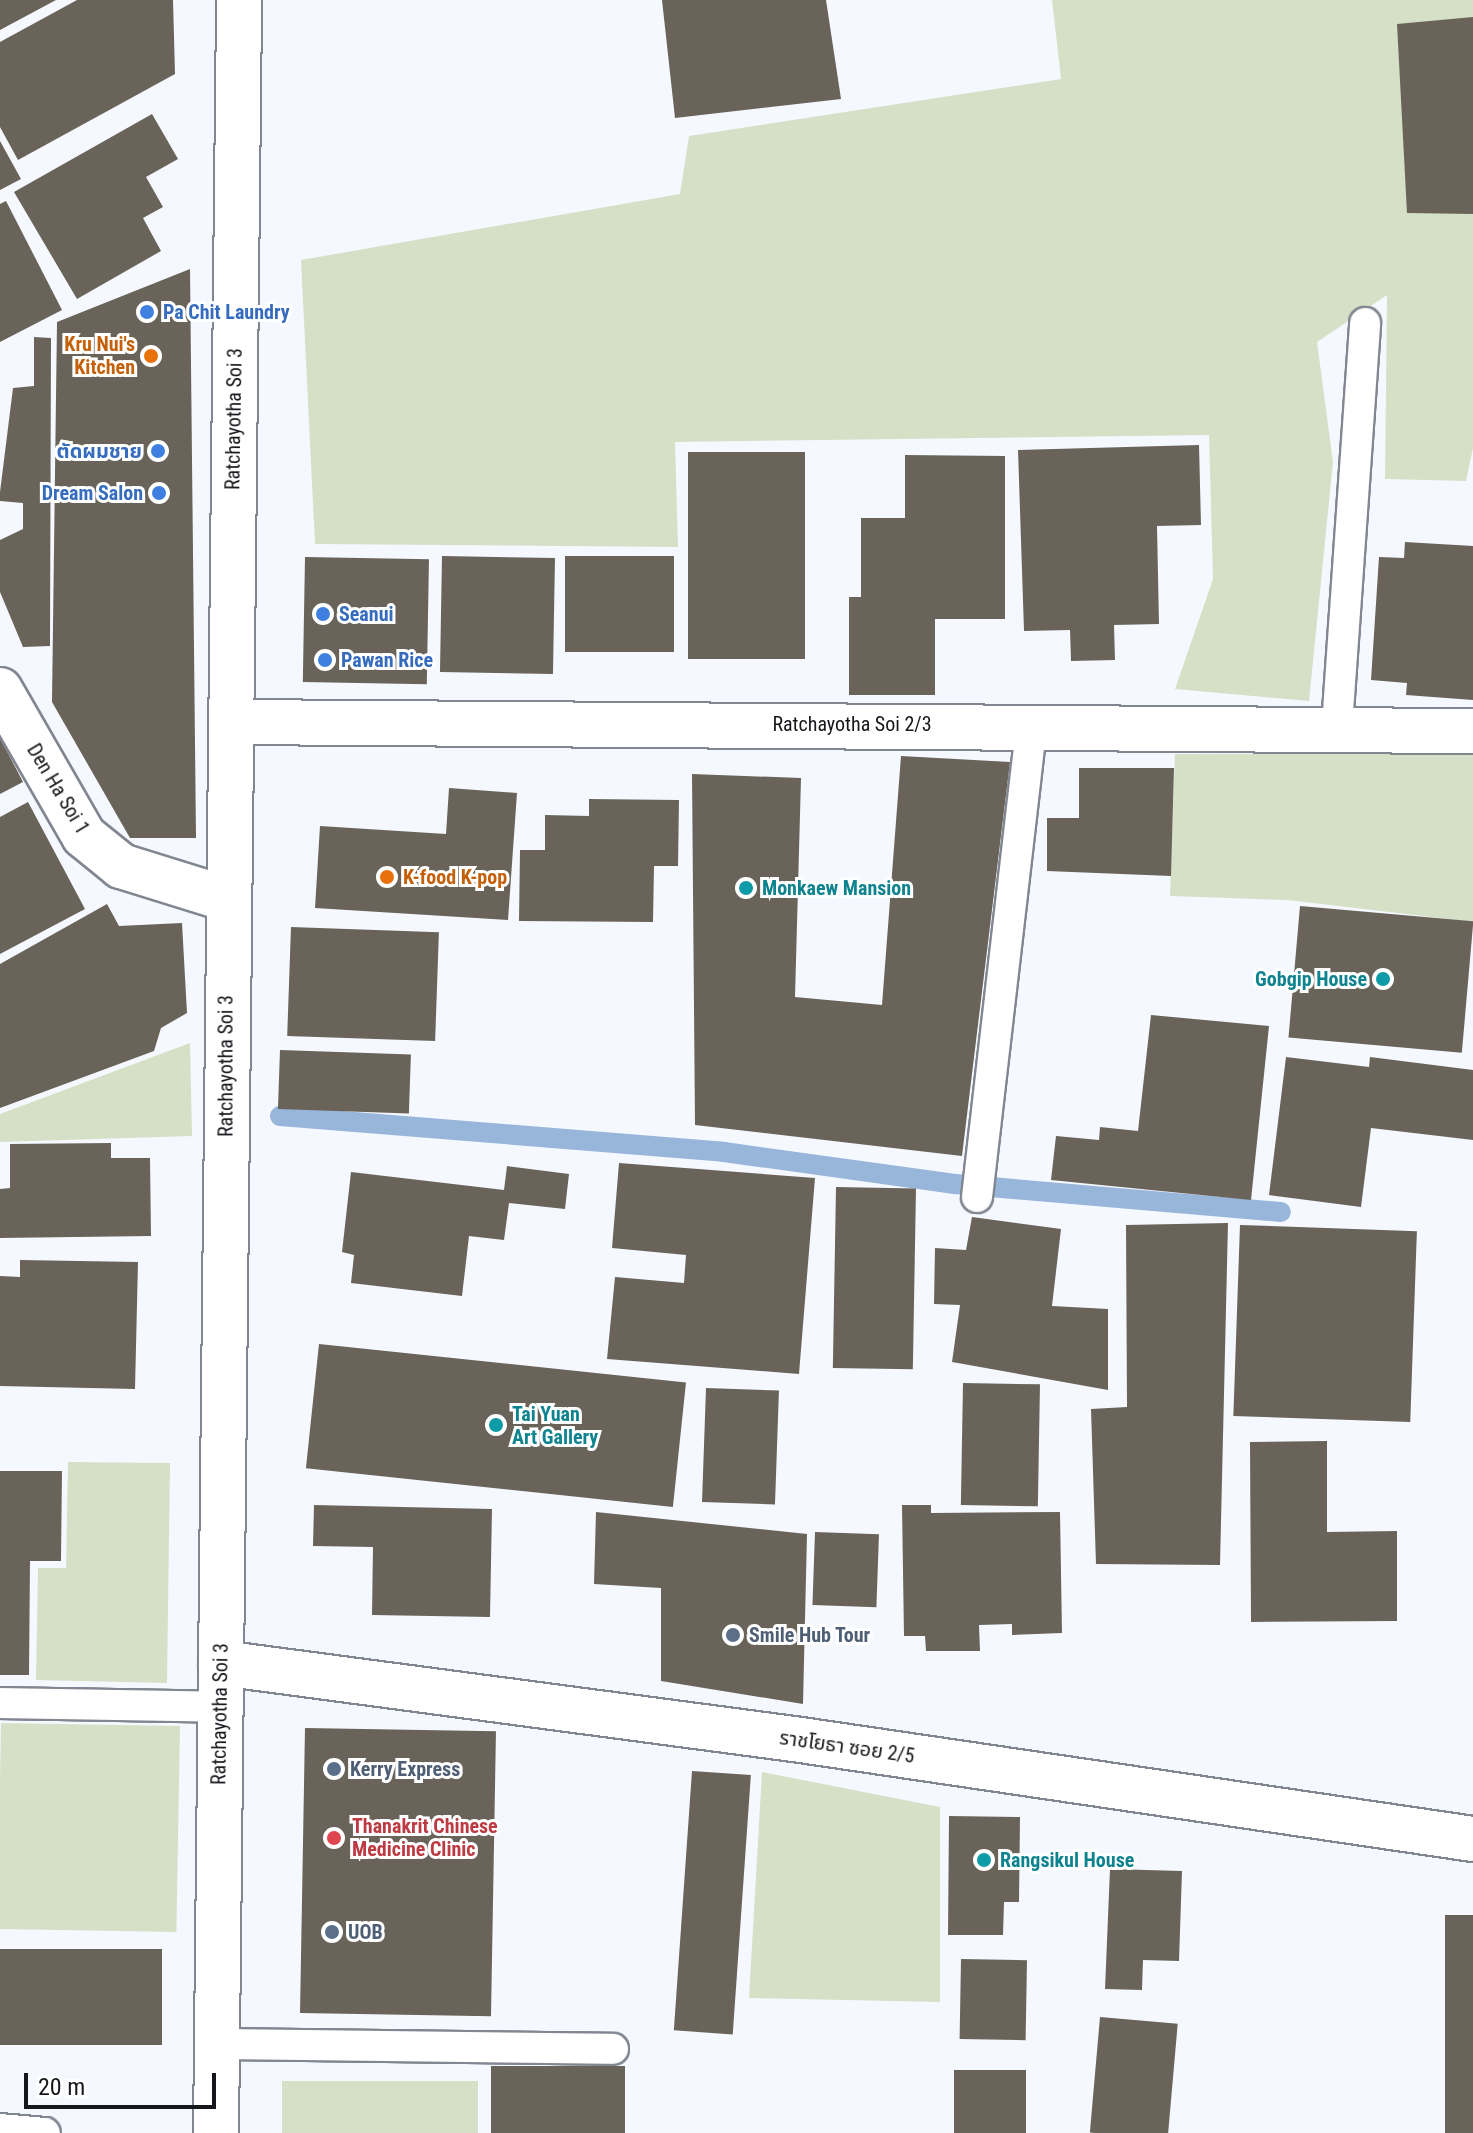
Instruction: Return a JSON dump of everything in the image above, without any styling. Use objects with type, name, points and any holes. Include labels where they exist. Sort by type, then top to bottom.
[{"type":"street","name":"Ratchayotha Soi 3","points":[[216,2133],[239,0]]},
{"type":"street","name":"Den Ha Soi 1","points":[[0,690],[84,836],[121,866],[227,899]]},
{"type":"street","name":"Ratchayotha Soi 2/3","points":[[231,722],[1337,726],[1473,731]]},
{"type":"street","name":"ราชโยธา ซอย 2/5","points":[[221,1663],[794,1739],[1473,1839]]},
{"type":"lane","points":[[1337,726],[1365,323]]},
{"type":"lane","points":[[977,1197],[1032,725]]},
{"type":"lane","points":[[0,1703],[220,1707]]},
{"type":"lane","points":[[217,2044],[613,2049]]},
{"type":"lane","points":[[0,2129],[45,2133]]},
{"type":"green space","points":[[1052,0],[1473,0],[1473,448],[1466,481],[1385,479],[1387,295],[1317,342],[1333,462],[1309,701],[1175,689],[1213,579],[1209,435],[675,442],[678,547],[315,544],[301,260],[680,194],[689,136],[1061,79]]},
{"type":"green space","points":[[1473,753],[1473,922],[1288,900],[1170,896],[1175,754]]},
{"type":"green space","points":[[190,1043],[192,1136],[0,1142],[0,1114]]},
{"type":"green space","points":[[68,1462],[170,1463],[167,1683],[36,1680],[38,1568],[66,1568]]},
{"type":"green space","points":[[1,1723],[180,1726],[176,1932],[0,1929]]},
{"type":"green space","points":[[762,1772],[940,1807],[940,2002],[749,1998]]},
{"type":"green space","points":[[282,2081],[478,2081],[478,2133],[282,2133]]},
{"type":"building","points":[[0,0],[56,0],[0,30]]},
{"type":"building","points":[[77,0],[173,0],[175,74],[18,160],[0,127],[0,42]]},
{"type":"building","points":[[662,0],[826,0],[841,99],[675,118]]},
{"type":"building","points":[[1473,17],[1473,214],[1407,213],[1397,24]]},
{"type":"building","points":[[152,114],[178,159],[146,177],[163,207],[143,218],[161,251],[77,299],[14,192]]},
{"type":"building","points":[[0,141],[21,179],[0,190]]},
{"type":"building","points":[[6,201],[62,310],[0,342],[0,204]]},
{"type":"building","points":[[190,269],[196,838],[130,838],[52,702],[57,322]]},
{"type":"building","points":[[34,337],[51,338],[50,646],[23,647],[0,592],[0,540],[23,529],[23,503],[0,501],[0,492],[13,388],[34,386]]},
{"type":"building","points":[[1199,445],[1201,525],[1157,526],[1159,624],[1114,625],[1115,660],[1071,661],[1070,630],[1024,631],[1018,450]]},
{"type":"building","points":[[688,452],[805,452],[805,659],[688,659]]},
{"type":"building","points":[[905,455],[1005,456],[1005,619],[935,619],[935,695],[849,695],[849,597],[861,597],[861,518],[905,518]]},
{"type":"building","points":[[1405,542],[1473,546],[1473,700],[1406,695],[1407,683],[1371,680],[1379,557],[1404,558]]},
{"type":"building","points":[[442,556],[555,558],[553,674],[440,672]]},
{"type":"building","points":[[565,556],[674,556],[674,652],[565,652]]},
{"type":"building","points":[[305,557],[429,559],[427,684],[303,682]]},
{"type":"building","points":[[0,738],[23,782],[0,794]]},
{"type":"building","name":"Monkaew Mansion","points":[[901,756],[1010,762],[962,1156],[695,1125],[692,774],[801,778],[795,997],[882,1005]]},
{"type":"building","points":[[1079,768],[1174,768],[1171,876],[1047,871],[1047,818],[1079,818]]},
{"type":"building","points":[[449,788],[517,793],[508,920],[315,908],[320,826],[446,834]]},
{"type":"building","points":[[589,799],[679,800],[678,866],[654,866],[653,922],[519,921],[520,850],[545,850],[545,815],[589,816]]},
{"type":"building","points":[[28,802],[85,909],[0,954],[0,817]]},
{"type":"building","points":[[107,904],[119,926],[182,923],[187,1013],[161,1028],[154,1051],[0,1108],[0,964]]},
{"type":"building","name":"Gobgip House","points":[[1300,906],[1473,921],[1462,1053],[1288,1037]]},
{"type":"building","points":[[291,927],[439,932],[435,1041],[287,1036]]},
{"type":"building","points":[[1151,1015],[1269,1026],[1251,1200],[1051,1180],[1056,1136],[1099,1140],[1100,1127],[1138,1131]]},
{"type":"building","points":[[280,1050],[411,1055],[409,1114],[278,1109]]},
{"type":"building","points":[[1286,1057],[1369,1067],[1370,1057],[1473,1070],[1473,1140],[1371,1128],[1361,1207],[1269,1195]]},
{"type":"building","points":[[111,1143],[111,1158],[150,1158],[151,1236],[0,1238],[0,1189],[10,1188],[10,1144]]},
{"type":"building","points":[[619,1163],[815,1178],[799,1374],[607,1359],[615,1277],[684,1283],[686,1255],[612,1248]]},
{"type":"building","points":[[507,1166],[569,1174],[565,1209],[509,1203],[504,1240],[469,1236],[462,1296],[351,1283],[354,1255],[342,1252],[351,1172],[504,1190]]},
{"type":"building","points":[[836,1187],[916,1188],[913,1369],[833,1368]]},
{"type":"building","points":[[972,1217],[1061,1229],[1052,1306],[1108,1309],[1108,1390],[952,1362],[960,1305],[934,1304],[935,1248],[966,1250]]},
{"type":"building","points":[[1228,1223],[1220,1565],[1096,1564],[1091,1409],[1127,1407],[1126,1225]]},
{"type":"building","points":[[1240,1225],[1417,1231],[1410,1422],[1233,1416]]},
{"type":"building","points":[[20,1260],[138,1262],[135,1389],[0,1386],[0,1276],[20,1277]]},
{"type":"building","name":"Tai Yuan Art Gallery","points":[[319,1344],[686,1383],[673,1507],[306,1468]]},
{"type":"building","points":[[963,1383],[1040,1384],[1038,1506],[961,1505]]},
{"type":"building","points":[[706,1388],[779,1391],[775,1504],[702,1502]]},
{"type":"building","points":[[1327,1441],[1327,1532],[1397,1531],[1397,1621],[1251,1622],[1250,1442]]},
{"type":"building","points":[[0,1471],[62,1471],[61,1561],[30,1561],[29,1675],[0,1675]]},
{"type":"building","points":[[314,1505],[492,1509],[490,1617],[372,1615],[373,1547],[313,1546]]},
{"type":"building","points":[[902,1505],[931,1505],[931,1513],[1060,1512],[1062,1633],[1012,1635],[1012,1624],[979,1625],[980,1651],[926,1651],[925,1636],[904,1636]]},
{"type":"building","name":"Smile Hub Tour","points":[[596,1512],[807,1534],[803,1704],[661,1681],[661,1588],[594,1584]]},
{"type":"building","points":[[815,1532],[879,1534],[876,1607],[812,1605]]},
{"type":"building","points":[[305,1728],[496,1731],[491,2016],[300,2013]]},
{"type":"building","points":[[692,1771],[751,1775],[733,2034],[674,2030]]},
{"type":"building","name":"Rangsikul House","points":[[949,1816],[1020,1817],[1019,1902],[1004,1902],[1003,1935],[948,1935]]},
{"type":"building","points":[[1110,1869],[1182,1871],[1179,1961],[1143,1960],[1142,1990],[1105,1989]]},
{"type":"building","points":[[1445,1915],[1473,1915],[1473,2133],[1445,2133]]},
{"type":"building","points":[[0,1949],[162,1949],[162,2045],[0,2045]]},
{"type":"building","points":[[961,1959],[1027,1960],[1026,2040],[960,2039]]},
{"type":"building","points":[[1100,2017],[1178,2024],[1168,2133],[1090,2133]]},
{"type":"building","points":[[491,2066],[625,2066],[625,2133],[491,2133]]},
{"type":"building","points":[[954,2070],[1026,2070],[1026,2133],[954,2133]]},
{"type":"waterway","points":[[280,1116],[724,1152],[955,1184],[1281,1212]]},
{"type":"place","name":"Pa Chit Laundry","points":[[147,312]]},
{"type":"place","name":"Kru Nui's Kitchen","points":[[151,356]]},
{"type":"place","name":"ตัดผมชาย","points":[[158,451]]},
{"type":"place","name":"Dream Salon","points":[[159,493]]},
{"type":"place","name":"Seanui","points":[[323,614]]},
{"type":"place","name":"Pawan Rice","points":[[325,660]]},
{"type":"place","name":"K-food K-pop","points":[[387,877]]},
{"type":"place","name":"Monkaew Mansion","points":[[746,888]]},
{"type":"place","name":"Gobgip House","points":[[1383,979]]},
{"type":"place","name":"Tai Yuan Art Gallery","points":[[496,1425]]},
{"type":"place","name":"Smile Hub Tour","points":[[733,1635]]},
{"type":"place","name":"Kerry Express","points":[[334,1769]]},
{"type":"place","name":"Thanakrit Chinese Medicine Clinic","points":[[334,1838]]},
{"type":"place","name":"Rangsikul House","points":[[984,1860]]},
{"type":"place","name":"UOB","points":[[332,1932]]}]
